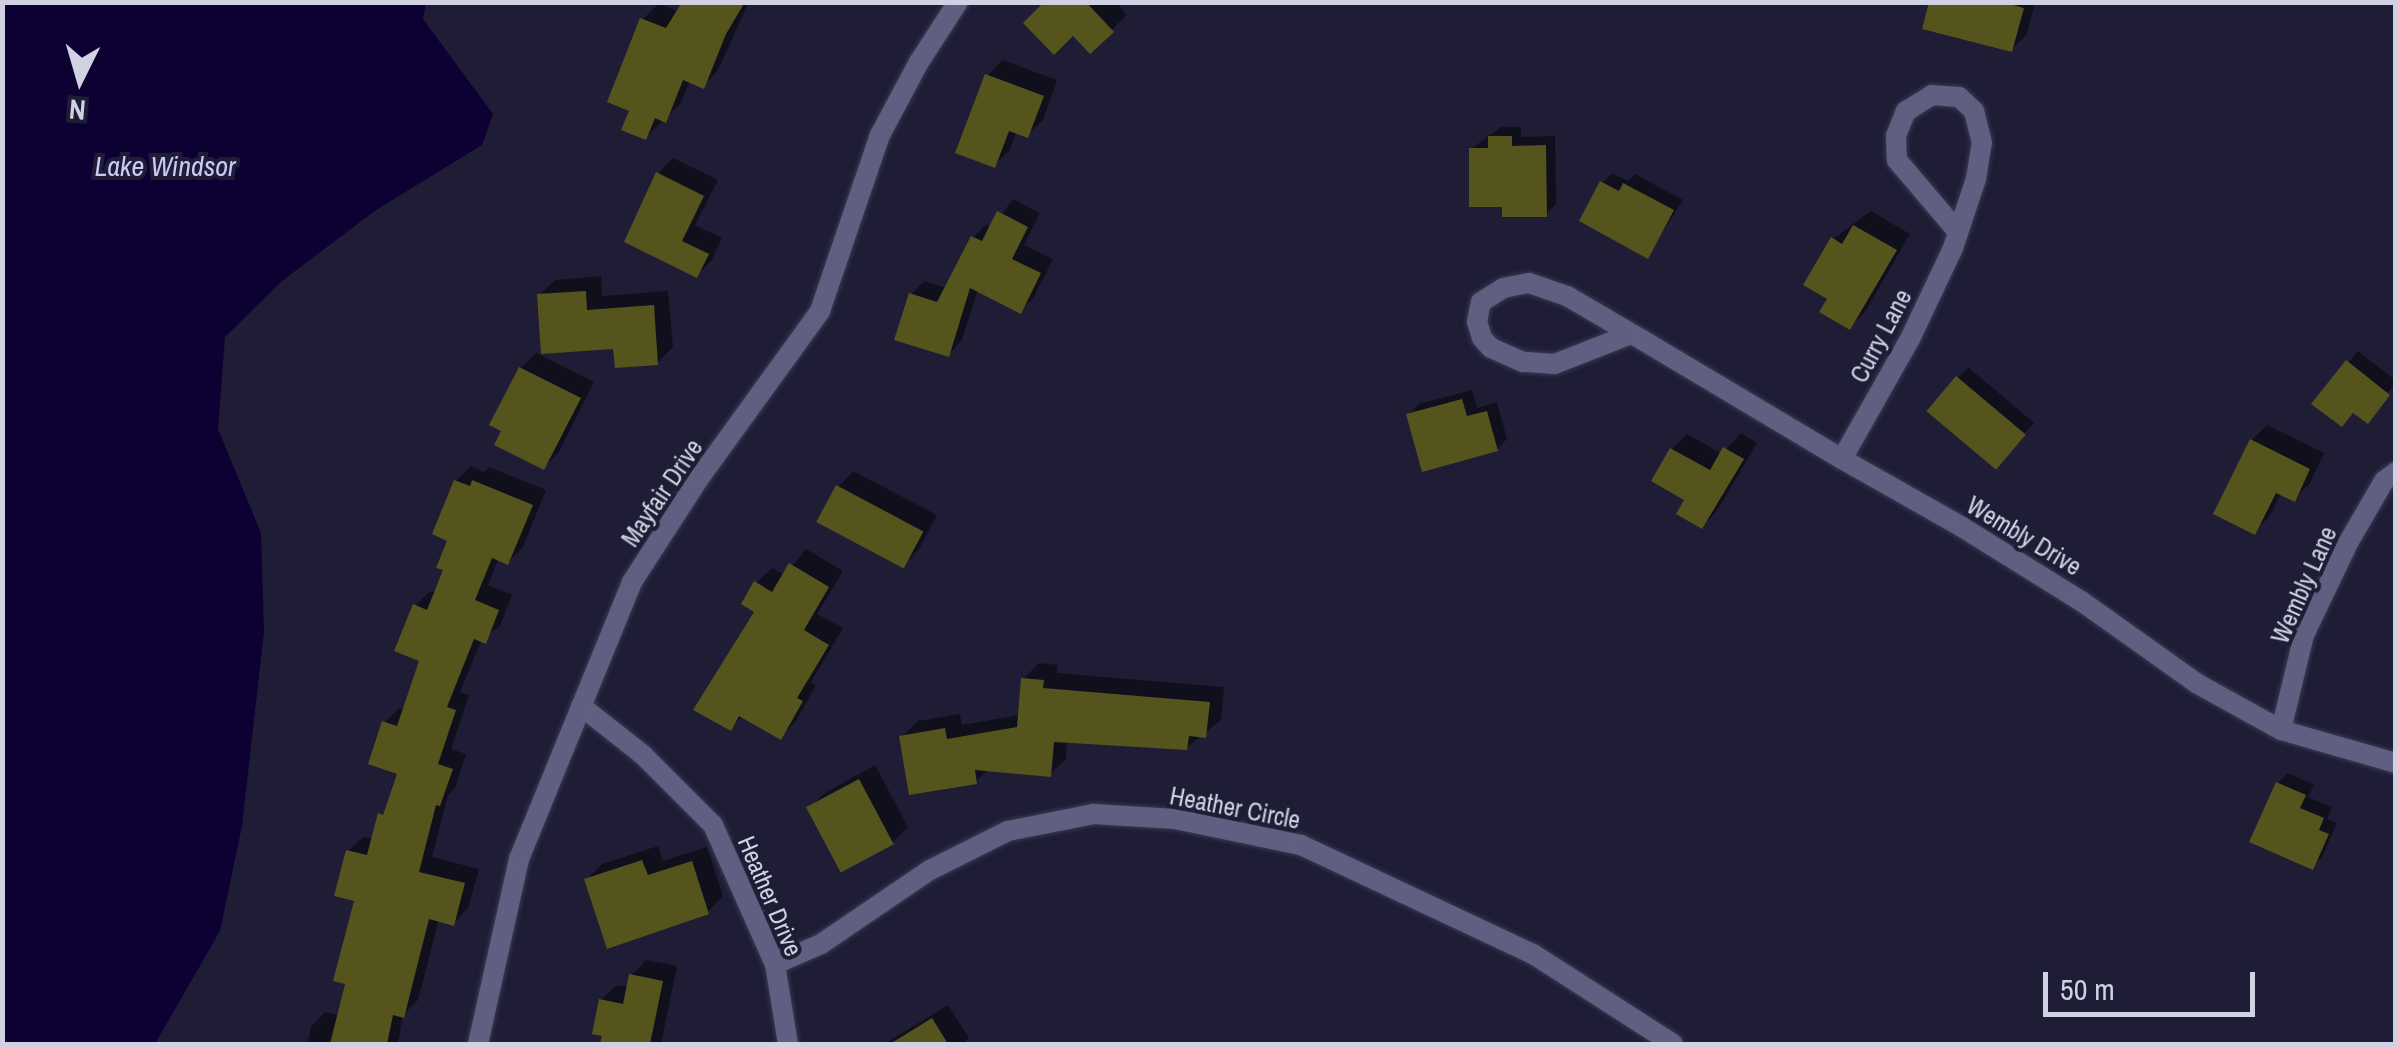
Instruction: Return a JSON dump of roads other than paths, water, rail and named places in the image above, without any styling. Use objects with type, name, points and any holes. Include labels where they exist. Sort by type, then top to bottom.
[{"type":"street","name":"Mayfair Drive","points":[[478,1044],[519,859],[632,582],[700,477],[820,311],[880,135],[919,62],[958,2]]},
{"type":"street","name":"Curry Lane","points":[[1842,459],[1910,339],[1958,232],[1976,179],[1982,143],[1974,111],[1959,97],[1932,95],[1906,110],[1896,136],[1897,160],[1958,232]]},
{"type":"street","name":"Wembly Drive","points":[[1631,334],[1556,364],[1522,362],[1491,348],[1482,338],[1477,322],[1481,302],[1504,288],[1529,284],[1567,296],[2082,601],[2198,684],[2281,730],[2396,763]]},
{"type":"street","name":"Wembly Lane","points":[[2281,730],[2304,634],[2348,543],[2384,481],[2396,472]]},
{"type":"street","name":"Heather Drive","points":[[581,706],[642,754],[712,825],[775,964],[788,1044]]},
{"type":"street","name":"Heather Circle","points":[[775,964],[820,944],[930,870],[1008,831],[1094,814],[1174,819],[1300,845],[1533,954],[1673,1044]]},
{"type":"water","name":"Lake Windsor","points":[[2,3],[426,3],[423,19],[493,114],[482,145],[376,210],[282,281],[225,337],[218,429],[261,533],[264,632],[242,826],[220,931],[155,1044],[3,1044]]}]
